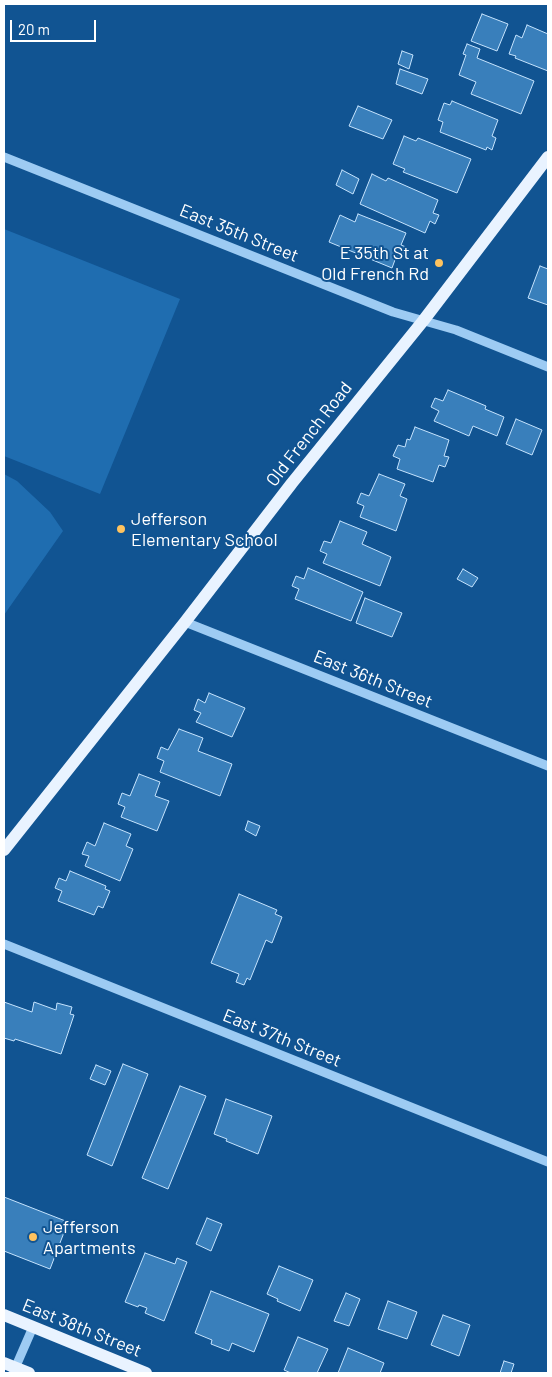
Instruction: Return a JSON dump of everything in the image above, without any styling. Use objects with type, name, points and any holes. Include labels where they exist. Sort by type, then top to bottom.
[{"type":"main road","name":"Old French Road","points":[[4,850],[185,622],[292,483],[423,320],[548,157]]},
{"type":"main road","name":"East 38th Street","points":[[4,1314],[146,1373]]},
{"type":"main road","points":[[10,1368],[29,1373]]},
{"type":"street","name":"East 35th Street","points":[[4,157],[383,308],[456,330],[548,367]]},
{"type":"street","name":"East 36th Street","points":[[185,622],[548,766]]},
{"type":"street","name":"East 37th Street","points":[[4,944],[548,1162]]},
{"type":"street","points":[[10,1368],[33,1327]]},
{"type":"shaded area","points":[[4,229],[180,299],[100,494],[4,456]]},
{"type":"shaded area","points":[[4,474],[17,481],[50,512],[63,531],[4,615]]},
{"type":"building","points":[[482,14],[508,24],[497,51],[471,41]]},
{"type":"building","points":[[527,25],[548,34],[548,71],[509,54],[516,35],[522,38]]},
{"type":"building","points":[[467,44],[480,49],[477,58],[534,81],[521,114],[471,94],[476,82],[459,75],[466,55],[463,54]]},
{"type":"building","points":[[402,51],[413,55],[409,69],[398,64]]},
{"type":"building","points":[[400,69],[428,79],[422,94],[396,84]]},
{"type":"building","points":[[452,101],[498,120],[492,136],[496,138],[492,150],[487,147],[486,150],[440,132],[443,122],[438,120],[444,103],[450,105]]},
{"type":"building","points":[[358,106],[392,120],[383,139],[349,126]]},
{"type":"building","points":[[404,136],[416,141],[418,138],[471,159],[457,193],[403,172],[405,169],[393,164]]},
{"type":"building","points":[[342,170],[359,179],[353,194],[336,185]]},
{"type":"building","points":[[372,174],[386,181],[388,178],[438,200],[433,213],[439,215],[435,224],[430,221],[425,233],[360,204]]},
{"type":"building","points":[[358,214],[406,233],[401,245],[406,247],[401,258],[396,257],[392,268],[329,242],[340,215],[355,222]]},
{"type":"building","points":[[540,266],[548,269],[548,305],[528,298]]},
{"type":"building","points":[[448,390],[486,406],[485,409],[504,417],[497,436],[473,426],[469,436],[434,421],[439,411],[431,407],[435,398],[443,401]]},
{"type":"building","points":[[516,419],[542,430],[532,455],[506,444]]},
{"type":"building","points":[[415,427],[449,440],[444,456],[449,457],[445,467],[439,465],[433,482],[397,469],[400,459],[393,456],[398,445],[405,447],[407,439],[410,440]]},
{"type":"building","points":[[379,474],[405,484],[400,496],[407,499],[396,531],[360,517],[364,506],[357,503],[361,493],[369,496]]},
{"type":"building","points":[[340,521],[367,532],[362,544],[391,557],[380,586],[323,563],[327,554],[320,551],[324,541],[331,543]]},
{"type":"building","points":[[308,568],[363,592],[351,621],[295,599],[299,589],[292,586],[296,576],[304,579]]},
{"type":"building","points":[[463,569],[478,578],[472,587],[457,579]]},
{"type":"building","points":[[365,598],[402,613],[392,637],[356,623]]},
{"type":"building","points":[[209,693],[245,708],[232,737],[196,722],[201,713],[194,710],[198,699],[205,703]]},
{"type":"building","points":[[179,729],[203,738],[198,751],[232,764],[220,796],[160,772],[164,761],[157,758],[161,747],[168,750]]},
{"type":"building","points":[[139,774],[160,782],[155,796],[169,801],[157,831],[121,817],[125,807],[118,804],[122,793],[130,796]]},
{"type":"building","points":[[248,821],[260,826],[256,836],[245,830]]},
{"type":"building","points":[[104,823],[131,834],[126,846],[133,849],[120,881],[85,866],[89,856],[82,854],[87,842],[95,846]]},
{"type":"building","points":[[70,871],[106,886],[105,889],[110,891],[103,908],[98,906],[94,915],[58,901],[62,891],[55,888],[59,878],[66,881]]},
{"type":"building","points":[[239,894],[277,910],[275,914],[282,917],[272,943],[266,940],[250,980],[247,978],[244,985],[236,982],[239,974],[211,963]]},
{"type":"building","points":[[4,1002],[32,1012],[34,1002],[56,1010],[57,1003],[72,1007],[70,1014],[74,1015],[61,1054],[15,1039],[14,1041],[4,1038]]},
{"type":"building","points":[[123,1064],[148,1074],[112,1166],[87,1155]]},
{"type":"building","points":[[96,1065],[111,1071],[105,1085],[90,1079]]},
{"type":"building","points":[[180,1086],[206,1096],[168,1189],[142,1178]]},
{"type":"building","points":[[226,1099],[272,1116],[258,1154],[214,1134]]},
{"type":"building","name":"Jefferson Apartments","points":[[4,1197],[68,1222],[50,1269],[4,1251]]},
{"type":"building","points":[[207,1218],[222,1224],[211,1251],[196,1244]]},
{"type":"building","points":[[145,1253],[175,1264],[177,1258],[187,1262],[164,1321],[145,1313],[147,1308],[125,1302]]},
{"type":"building","points":[[279,1266],[313,1280],[300,1311],[277,1301],[278,1299],[267,1294]]},
{"type":"building","points":[[211,1291],[269,1314],[254,1352],[232,1343],[229,1351],[211,1344],[212,1340],[195,1333]]},
{"type":"building","points":[[346,1293],[360,1299],[349,1326],[334,1321]]},
{"type":"building","points":[[388,1301],[417,1312],[407,1339],[378,1329]]},
{"type":"building","points":[[443,1315],[470,1325],[459,1356],[431,1345]]},
{"type":"building","points":[[298,1337],[328,1349],[317,1373],[291,1373],[284,1370]]},
{"type":"building","points":[[348,1348],[384,1363],[380,1373],[338,1373]]},
{"type":"building","points":[[504,1361],[514,1364],[511,1373],[500,1373]]},
{"type":"place","name":"E 35th St at Old French Rd","points":[[439,263]]},
{"type":"place","name":"Jefferson Elementary School","points":[[121,529]]},
{"type":"place","name":"Jefferson Apartments","points":[[33,1237]]}]
